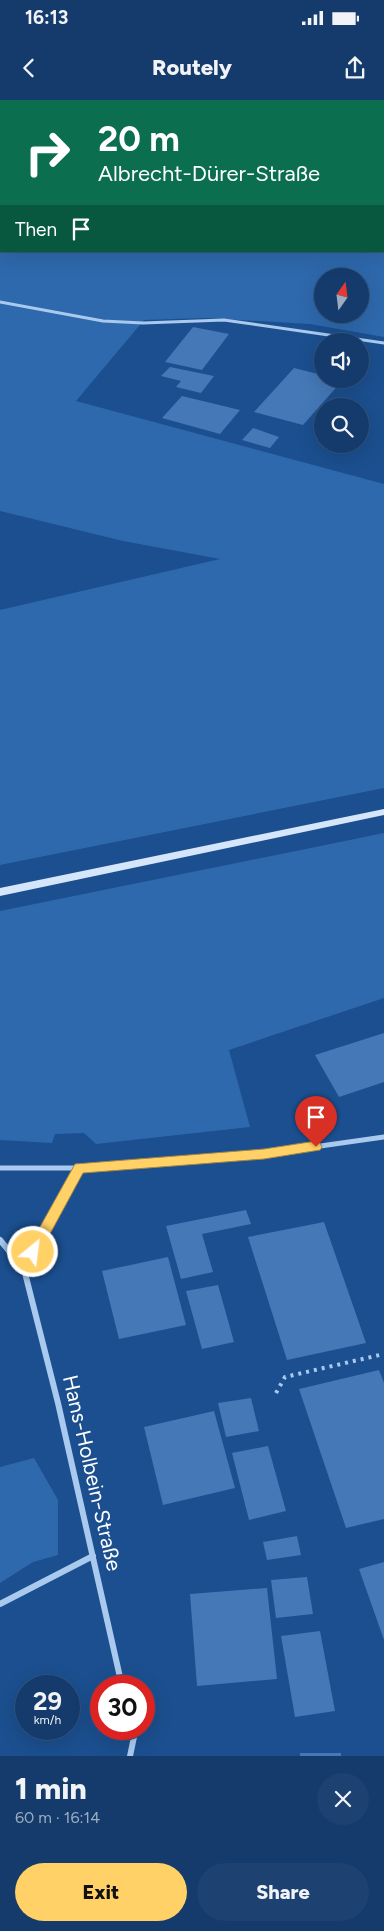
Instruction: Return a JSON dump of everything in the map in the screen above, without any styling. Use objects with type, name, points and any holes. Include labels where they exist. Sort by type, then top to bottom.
[{"type":"main road","points":[[0,892],[384,812]]},
{"type":"street","points":[[0,302],[103,321],[143,323],[224,320],[384,343]]},
{"type":"street","points":[[0,1168],[79,1168],[264,1154],[384,1136]]},
{"type":"street","points":[[24,1269],[79,1168]]},
{"type":"street","name":"Hans-Holbein-Straße","points":[[0,1240],[24,1269],[58,1403],[119,1675]]},
{"type":"street","points":[[0,1604],[92,1556]]},
{"type":"street","points":[[130,1756],[133,1740]]},
{"type":"path","points":[[276,1393],[285,1377],[384,1354]]},
{"type":"shaded area","points":[[0,252],[384,252],[384,337],[310,324],[205,318],[144,320],[76,401],[384,484],[384,788],[0,865],[0,610],[220,559],[123,541],[0,511]]},
{"type":"shaded area","points":[[384,833],[384,998],[229,1050],[250,1127],[96,1144],[84,1133],[55,1134],[52,1143],[0,1140],[0,911]]},
{"type":"shaded area","points":[[34,1458],[58,1500],[58,1555],[33,1562],[0,1583],[0,1467]]},
{"type":"building","points":[[193,327],[229,334],[202,370],[165,362]]},
{"type":"building","points":[[170,367],[214,376],[201,393],[176,387],[181,381],[161,376]]},
{"type":"building","points":[[294,368],[314,373],[314,388],[336,388],[327,398],[314,398],[314,413],[303,425],[254,412]]},
{"type":"building","points":[[182,396],[240,410],[220,434],[162,418]]},
{"type":"building","points":[[253,428],[279,437],[270,448],[242,440]]},
{"type":"building","points":[[384,1033],[384,1082],[339,1097],[315,1055]]},
{"type":"building","points":[[246,1210],[251,1224],[202,1234],[213,1272],[181,1279],[166,1226]]},
{"type":"building","points":[[324,1222],[366,1343],[287,1360],[248,1237]]},
{"type":"building","points":[[168,1257],[186,1325],[119,1339],[102,1271]]},
{"type":"building","points":[[218,1285],[234,1342],[202,1349],[186,1291]]},
{"type":"building","points":[[379,1370],[384,1383],[384,1519],[346,1528],[299,1389]]},
{"type":"building","points":[[251,1398],[259,1431],[226,1437],[218,1403]]},
{"type":"building","points":[[214,1411],[235,1488],[163,1505],[144,1427]]},
{"type":"building","points":[[268,1446],[286,1511],[249,1520],[232,1453]]},
{"type":"building","points":[[297,1536],[301,1555],[267,1560],[263,1542]]},
{"type":"building","points":[[384,1562],[384,1640],[359,1569]]},
{"type":"building","points":[[307,1577],[313,1614],[276,1618],[271,1580]]},
{"type":"building","points":[[267,1588],[277,1679],[197,1686],[190,1594]]},
{"type":"building","points":[[320,1631],[335,1711],[295,1717],[281,1636]]},
{"type":"building","points":[[300,1753],[341,1753],[341,1756],[300,1756]]},
{"type":"route","points":[[33,1252],[79,1168],[264,1154],[316,1147]]}]
